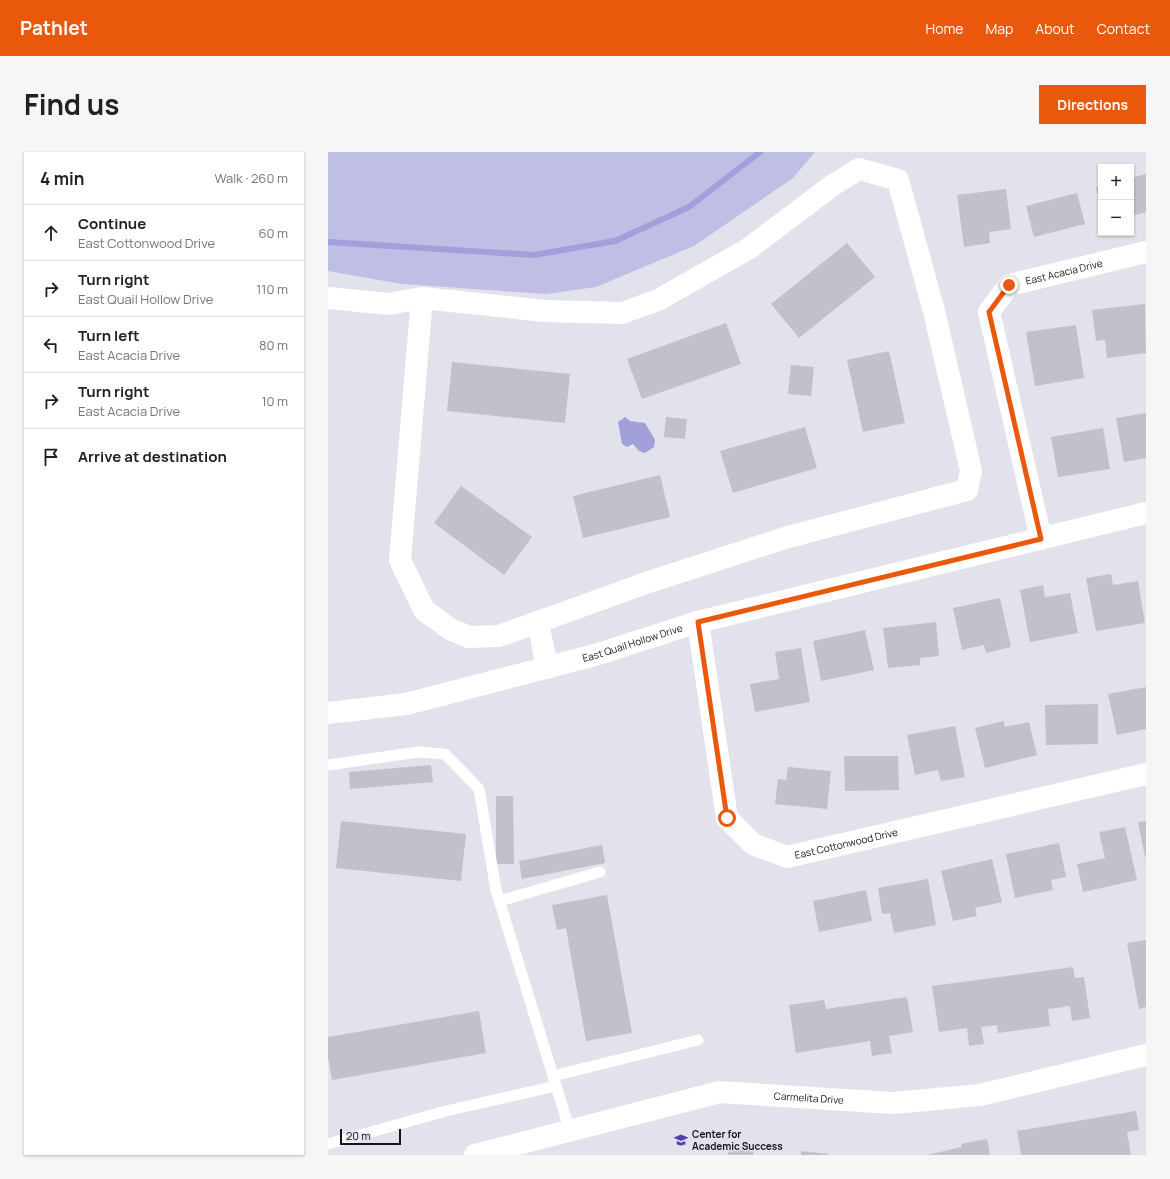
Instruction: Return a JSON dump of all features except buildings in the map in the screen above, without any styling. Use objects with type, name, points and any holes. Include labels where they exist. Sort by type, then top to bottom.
[{"type":"street","points":[[328,298],[388,304],[422,298],[545,311],[622,312],[658,300],[748,249],[833,185],[859,169],[898,180],[934,311],[971,471],[967,490],[788,537],[646,583],[499,636],[469,637],[450,629],[424,610],[400,560],[422,298]]},
{"type":"street","name":"East Acacia Drive","points":[[1041,539],[989,312],[1009,285],[1146,252]]},
{"type":"street","name":"East Quail Hollow Drive","points":[[328,713],[406,704],[595,656],[698,622],[1146,513]]},
{"type":"street","points":[[538,622],[547,668]]},
{"type":"street","name":"East Cottonwood Drive","points":[[698,622],[727,818],[753,844],[787,857],[1146,774]]},
{"type":"street","name":"Carmelita Drive","points":[[476,1155],[720,1092],[894,1103],[980,1095],[1146,1055]]},
{"type":"lane","points":[[328,764],[418,752],[445,754],[478,789],[499,900],[570,1131]]},
{"type":"lane","points":[[499,900],[600,872]]},
{"type":"lane","points":[[328,1144],[698,1040]]},
{"type":"shaded area","points":[[328,152],[815,152],[793,178],[694,246],[596,287],[546,294],[402,284],[328,271]]},
{"type":"shaded area","points":[[625,417],[630,421],[645,423],[655,440],[654,447],[645,453],[639,451],[633,444],[627,447],[622,444],[618,422]]},
{"type":"waterway","points":[[328,242],[534,255],[615,241],[689,207],[760,152]]},
{"type":"place","name":"Center for Academic Success","points":[[681,1140]]},
{"type":"route","points":[[727,818],[698,622],[1041,539],[989,312],[1009,285]]}]
